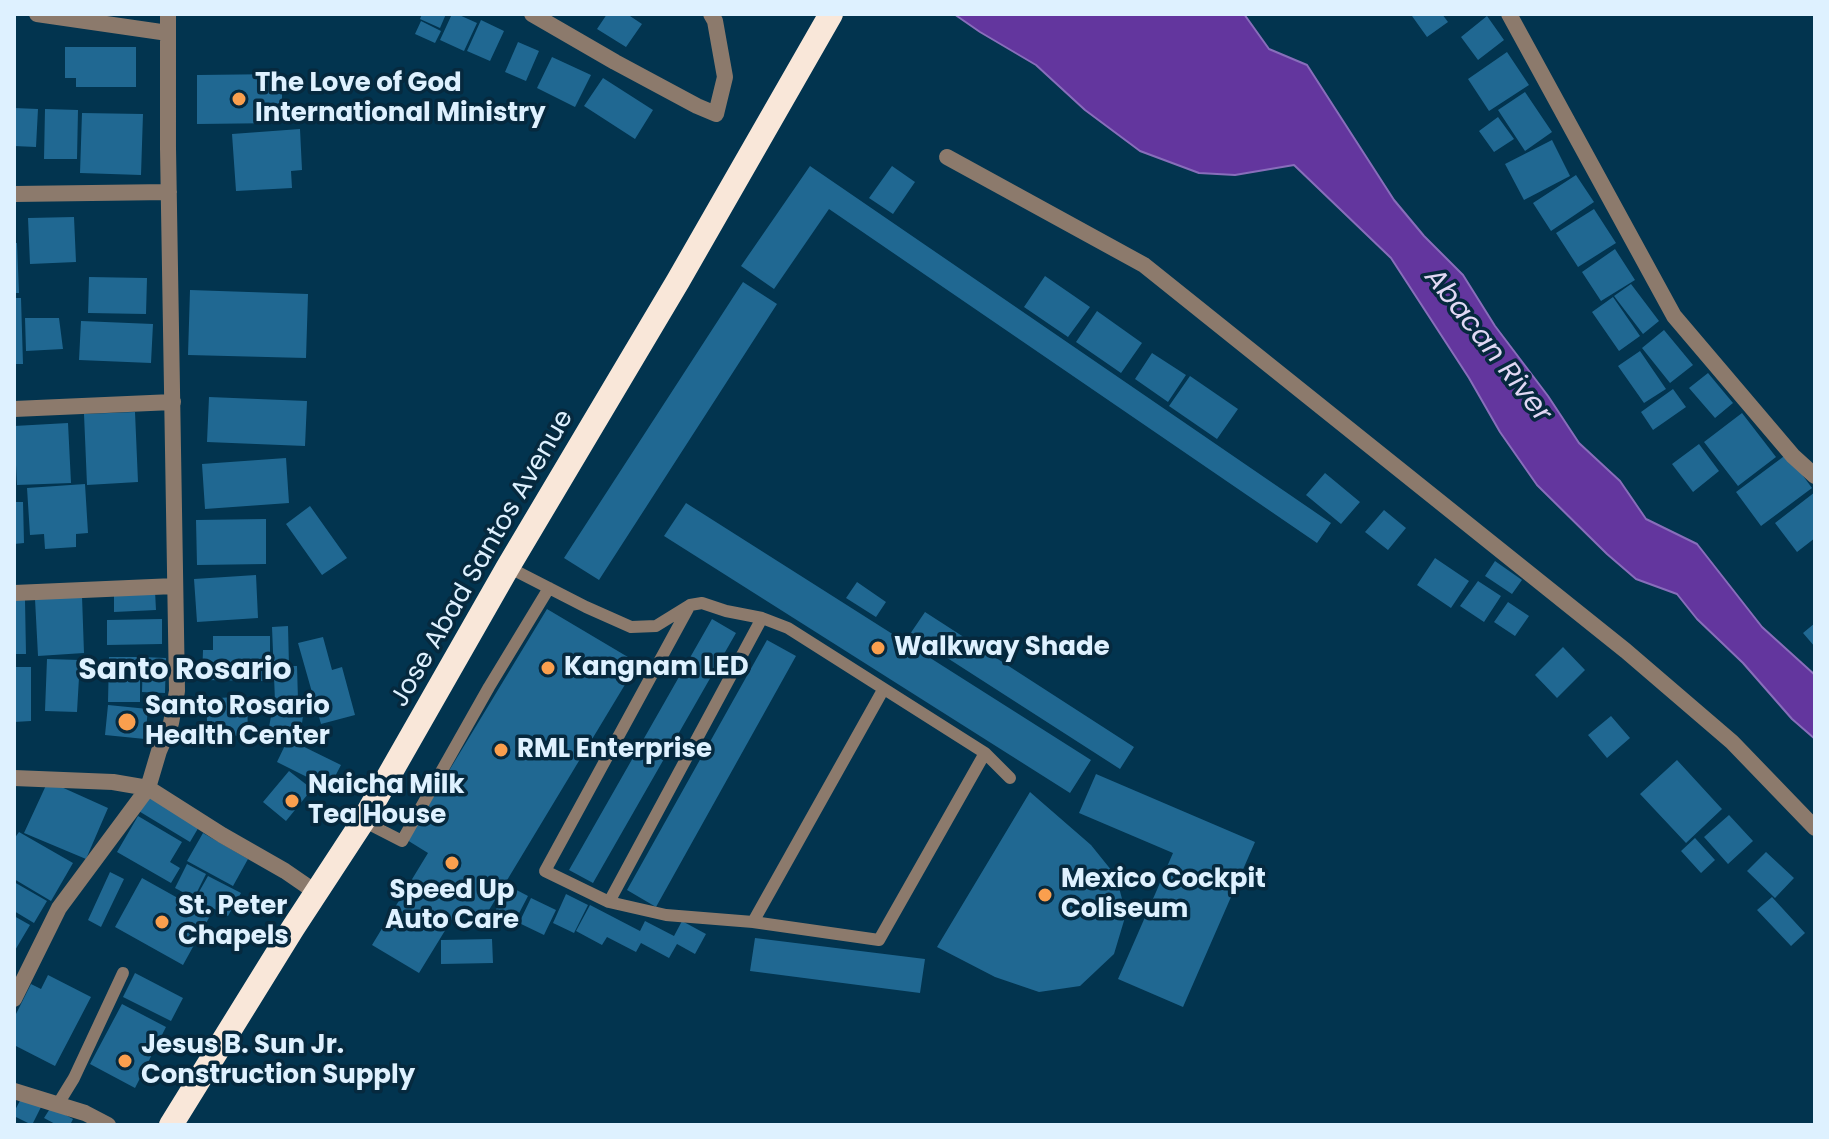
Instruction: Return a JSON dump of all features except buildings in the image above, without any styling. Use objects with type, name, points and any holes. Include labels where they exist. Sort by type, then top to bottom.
[{"type":"highway","name":"Jose Abad Santos Avenue","points":[[171,1125],[363,821],[831,14]]},
{"type":"street","points":[[37,14],[168,33]]},
{"type":"street","points":[[14,999],[59,908],[148,788],[171,723],[177,691],[168,14]]},
{"type":"street","points":[[532,14],[615,62],[716,114],[725,77],[713,17]]},
{"type":"street","points":[[1509,14],[1674,316],[1793,456],[1815,476]]},
{"type":"street","points":[[947,157],[1144,265],[1626,651],[1732,742],[1815,828]]},
{"type":"street","points":[[14,194],[169,192]]},
{"type":"street","points":[[14,409],[173,402]]},
{"type":"street","points":[[14,593],[175,586]]},
{"type":"street","points":[[14,778],[113,782],[148,788],[317,893]]},
{"type":"street","points":[[14,1091],[85,1113],[108,1125]]},
{"type":"lane","points":[[508,567],[631,627],[656,626],[690,605],[702,603],[788,628],[985,753],[1010,778]]},
{"type":"lane","points":[[363,821],[402,841],[549,588]]},
{"type":"lane","points":[[690,605],[545,871],[609,902],[666,915],[753,922],[879,940],[985,753]]},
{"type":"lane","points":[[609,902],[762,618]]},
{"type":"lane","points":[[753,922],[883,690]]},
{"type":"lane","points":[[58,1104],[74,1078],[123,973]]},
{"type":"water","name":"Abacan River","points":[[954,14],[1244,14],[1269,49],[1307,65],[1394,200],[1463,275],[1495,326],[1579,443],[1620,481],[1646,519],[1697,544],[1762,627],[1815,675],[1815,739],[1792,719],[1677,594],[1636,579],[1537,485],[1500,432],[1391,258],[1294,165],[1235,175],[1199,173],[1140,151],[1085,110],[1036,65]]},
{"type":"place","name":"The Love of God International Ministry","points":[[239,99]]},
{"type":"place","name":"Walkway Shade","points":[[878,648]]},
{"type":"place","name":"Kangnam LED","points":[[548,668]]},
{"type":"place","name":"Santo Rosario Health Center","points":[[127,722]]},
{"type":"place","name":"RML Enterprise","points":[[501,750]]},
{"type":"place","name":"Naicha Milk Tea House","points":[[292,801]]},
{"type":"place","name":"Speed Up Auto Care","points":[[452,863]]},
{"type":"place","name":"Mexico Cockpit Coliseum","points":[[1045,895]]},
{"type":"place","name":"St. Peter Chapels","points":[[162,922]]},
{"type":"place","name":"Jesus B. Sun Jr. Construction Supply","points":[[125,1061]]},
{"type":"district","name":"Santo Rosario","points":[[185,671]]}]
